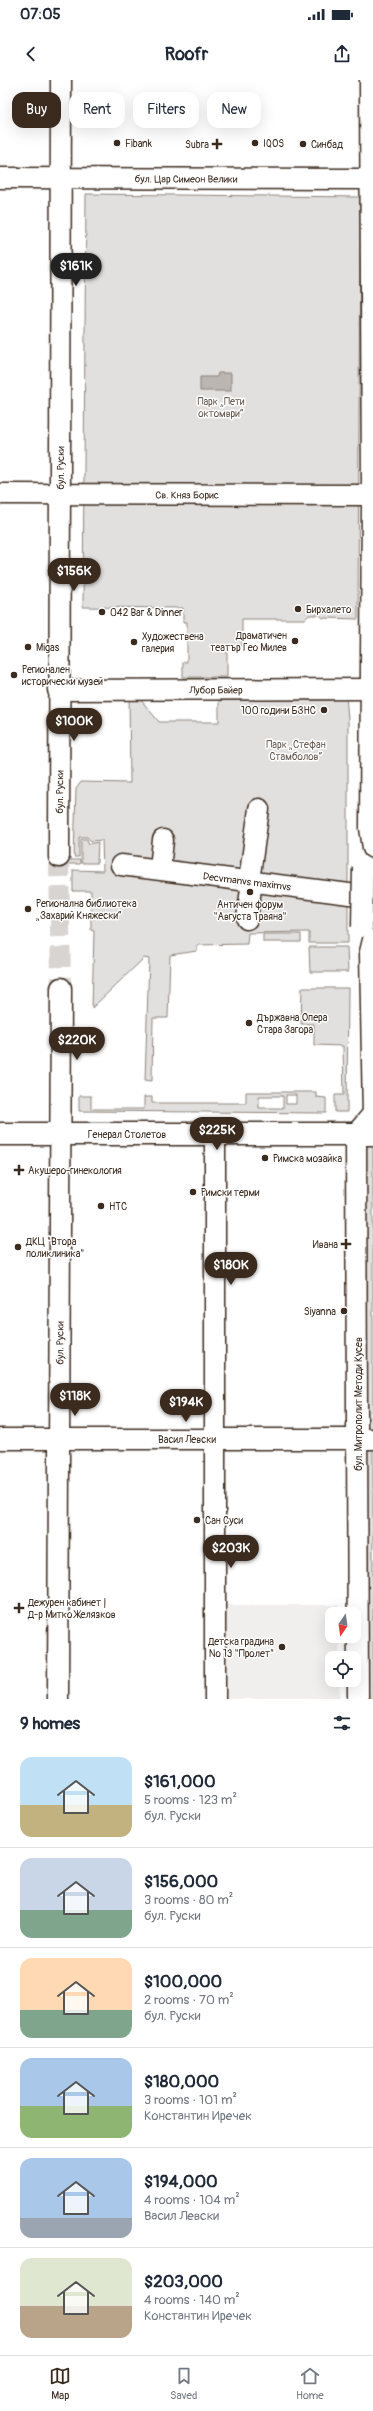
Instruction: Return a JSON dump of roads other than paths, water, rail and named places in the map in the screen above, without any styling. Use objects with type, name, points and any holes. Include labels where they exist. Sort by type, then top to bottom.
[{"type":"main road","name":"Генерал Столетов","points":[[0,1134],[216,1134],[368,1125]]},
{"type":"street","name":"бул. Руски","points":[[59,857],[58,690],[61,80]]},
{"type":"street","name":"бул. Митрополит Методи Кусев","points":[[370,80],[372,179],[370,828],[373,848]]},
{"type":"street","name":"бул. Цар Симеон Велики","points":[[0,178],[372,179]]},
{"type":"street","name":"Св. Княз Борис","points":[[0,494],[372,495]]},
{"type":"street","name":"Лубор Байер","points":[[58,690],[371,689]]},
{"type":"street","points":[[247,919],[258,809]]},
{"type":"street","name":"бул. Митрополит Методи Кусев","points":[[358,1699],[366,1439],[368,1125],[368,940],[363,867],[370,828]]},
{"type":"street","points":[[160,869],[163,840]]},
{"type":"street","name":"Decvmanvs maximvs","points":[[121,865],[373,897]]},
{"type":"street","name":"бул. Руски","points":[[58,1699],[61,988]]},
{"type":"street","points":[[216,1134],[216,1699]]},
{"type":"street","name":"Васил Левски","points":[[0,1439],[366,1439]]},
{"type":"tunnel","points":[[59,857],[61,988]]},
{"type":"place","name":"Fibank","points":[[117,143]]},
{"type":"place","name":"IQOS","points":[[255,143]]},
{"type":"place","name":"Subra","points":[[217,144]]},
{"type":"place","name":"Синбад","points":[[303,144]]},
{"type":"place","name":"Бирхалето","points":[[298,609]]},
{"type":"place","name":"042 Bar & Dinner","points":[[102,612]]},
{"type":"place","name":"Драматичен театър Гео Милев","points":[[295,641]]},
{"type":"place","name":"Художествена галерия","points":[[134,642]]},
{"type":"place","name":"Migas","points":[[28,647]]},
{"type":"place","name":"Регионален исторически музей","points":[[14,675]]},
{"type":"place","name":"100 години БЗНС","points":[[324,710]]},
{"type":"place","name":"Античен форум \"Августа Траяна\"","points":[[250,892]]},
{"type":"place","name":"Регионална библиотека „Захарий Княжески“","points":[[28,909]]},
{"type":"place","name":"Държавна Опера Стара Загора","points":[[249,1023]]},
{"type":"place","name":"Римска мозайка","points":[[265,1158]]},
{"type":"place","name":"Акушеро-гинекология","points":[[19,1170]]},
{"type":"place","name":"Римски терми","points":[[193,1192]]},
{"type":"place","name":"НТС","points":[[101,1206]]},
{"type":"place","name":"Ивана","points":[[346,1244]]},
{"type":"place","name":"ДКЦ \"Втора поликлиника\"","points":[[18,1247]]},
{"type":"place","name":"Siyanna","points":[[344,1311]]},
{"type":"place","name":"Сан Суси","points":[[197,1520]]},
{"type":"place","name":"Дежурен кабинет | Д-р Митко Желязков","points":[[19,1608]]},
{"type":"place","name":"Детска градина № 13 \"Пролет\"","points":[[282,1647]]},
{"type":"park label","name":"Парк „Пети октомври“","points":[[221,406]]},
{"type":"park label","name":"Парк „Стефан Стамболов“","points":[[296,750]]}]
